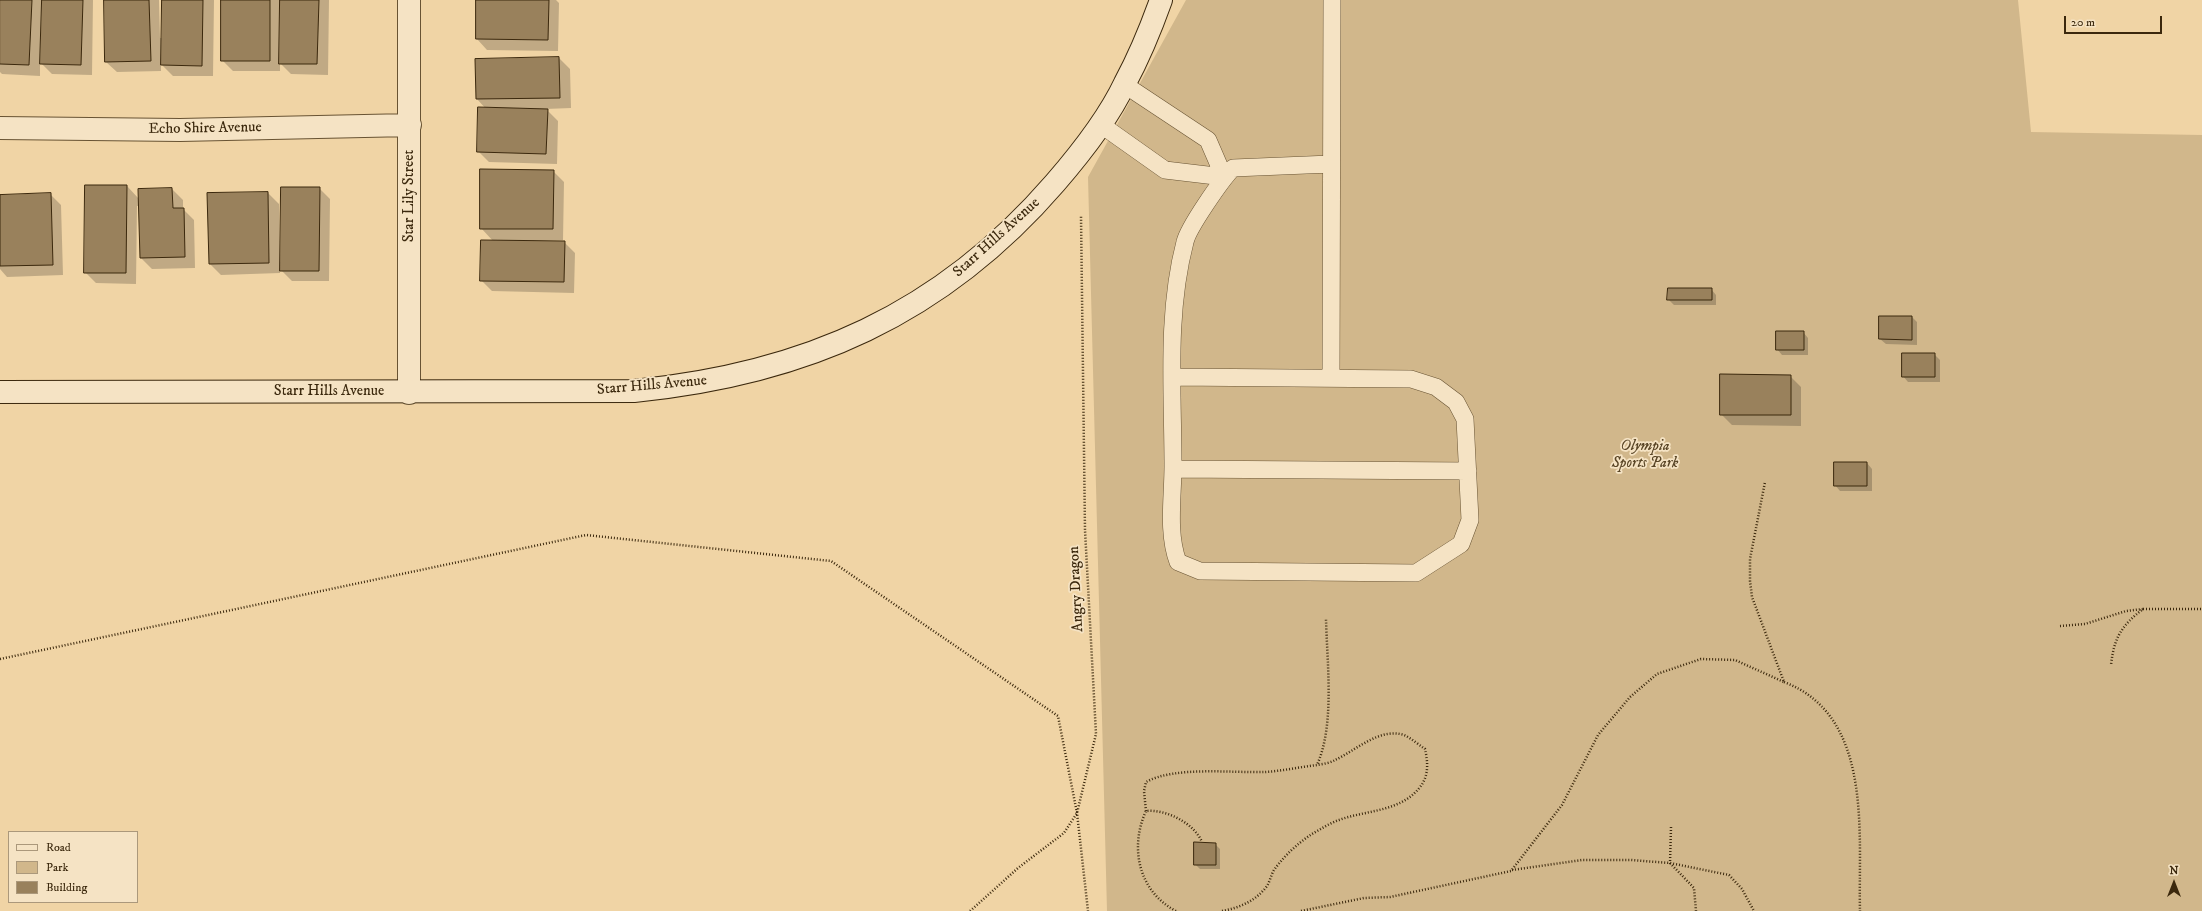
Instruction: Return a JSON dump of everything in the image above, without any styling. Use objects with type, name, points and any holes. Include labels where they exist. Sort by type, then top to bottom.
[{"type":"street","name":"Star Lily Street","points":[[409,0],[409,392]]},
{"type":"street","name":"Starr Hills Avenue","points":[[0,392],[634,391],[672,388],[743,374],[783,364],[827,348],[870,329],[910,307],[977,260],[1040,200],[1071,165],[1125,85],[1161,0]]},
{"type":"street","name":"Echo Shire Avenue","points":[[0,128],[180,130],[410,125]]},
{"type":"lane","points":[[1330,378],[1332,0]]},
{"type":"lane","points":[[1125,85],[1208,140],[1224,177]]},
{"type":"lane","points":[[1100,124],[1165,170],[1224,177]]},
{"type":"lane","points":[[1173,377],[1411,379],[1436,387],[1456,402],[1465,418],[1470,520],[1461,544],[1416,573],[1200,571],[1178,562],[1173,548],[1173,377],[1174,296],[1185,240],[1224,177],[1233,168],[1331,164]]},
{"type":"lane","points":[[1173,469],[1468,471]]},
{"type":"path","name":"Angry Dragon","points":[[970,911],[1018,868],[1064,833],[1077,812],[1096,734],[1085,530],[1081,216]]},
{"type":"path","points":[[1765,482],[1750,559],[1750,581],[1752,597],[1784,682]]},
{"type":"path","points":[[0,658],[586,535],[831,560],[1058,716],[1077,812],[1088,911]]},
{"type":"path","points":[[2112,665],[2113,652],[2119,633],[2128,621],[2143,609]]},
{"type":"path","points":[[2060,626],[2085,624],[2126,612],[2143,609],[2202,609]]},
{"type":"path","points":[[1317,765],[1322,753],[1329,691],[1326,619]]},
{"type":"path","points":[[1511,870],[1562,806],[1598,735],[1630,696],[1657,674],[1700,659],[1735,660],[1800,688],[1817,700],[1830,714],[1848,749],[1858,796],[1860,911]]},
{"type":"path","points":[[1176,911],[1157,899],[1146,882],[1141,867],[1137,839],[1146,811],[1144,791],[1146,782],[1155,777],[1200,772],[1267,772],[1333,762],[1375,737],[1386,735],[1404,735],[1425,749],[1428,762],[1426,776],[1420,787],[1411,795],[1387,808],[1340,820],[1312,835],[1288,854],[1274,870],[1267,886],[1255,899],[1242,906],[1222,911]]},
{"type":"path","points":[[1146,811],[1156,810],[1183,822],[1198,832],[1202,842]]},
{"type":"path","points":[[1671,827],[1670,863],[1694,888],[1696,911]]},
{"type":"path","points":[[1301,911],[1364,898],[1390,896],[1511,870],[1582,860],[1631,860],[1670,863],[1729,875],[1742,889],[1754,911]]},
{"type":"green space","name":"Olympia Sports Park","points":[[1186,0],[2018,0],[2031,132],[2202,135],[2202,911],[1107,911],[1088,177]]},
{"type":"building","points":[[0,0],[32,0],[29,65],[0,64]]},
{"type":"building","points":[[42,0],[83,0],[81,65],[40,64]]},
{"type":"building","points":[[104,0],[149,0],[151,61],[105,62]]},
{"type":"building","points":[[162,0],[203,0],[202,66],[161,65]]},
{"type":"building","points":[[221,0],[270,0],[270,61],[221,61]]},
{"type":"building","points":[[280,0],[319,0],[317,64],[279,64]]},
{"type":"building","points":[[476,0],[549,0],[548,40],[476,39]]},
{"type":"building","points":[[559,57],[560,98],[476,99],[475,59]]},
{"type":"building","points":[[478,107],[548,109],[546,154],[477,152]]},
{"type":"building","points":[[480,169],[554,170],[553,229],[480,229]]},
{"type":"building","points":[[85,185],[127,185],[126,273],[84,273]]},
{"type":"building","points":[[281,187],[320,187],[319,271],[280,271]]},
{"type":"building","points":[[172,188],[173,208],[184,208],[185,257],[140,258],[138,189]]},
{"type":"building","points":[[268,192],[269,263],[209,264],[207,193]]},
{"type":"building","points":[[51,193],[53,265],[0,266],[0,195]]},
{"type":"building","points":[[481,240],[565,241],[564,282],[480,281]]},
{"type":"building","points":[[1668,288],[1712,288],[1712,300],[1667,300]]},
{"type":"building","points":[[1879,316],[1912,316],[1912,340],[1879,339]]},
{"type":"building","points":[[1776,331],[1804,331],[1804,350],[1776,350]]},
{"type":"building","points":[[1902,353],[1935,353],[1935,377],[1902,377]]},
{"type":"building","points":[[1720,374],[1791,375],[1791,415],[1720,415]]},
{"type":"building","points":[[1834,462],[1867,462],[1867,486],[1834,486]]},
{"type":"building","points":[[1194,842],[1216,843],[1216,865],[1194,865]]}]
